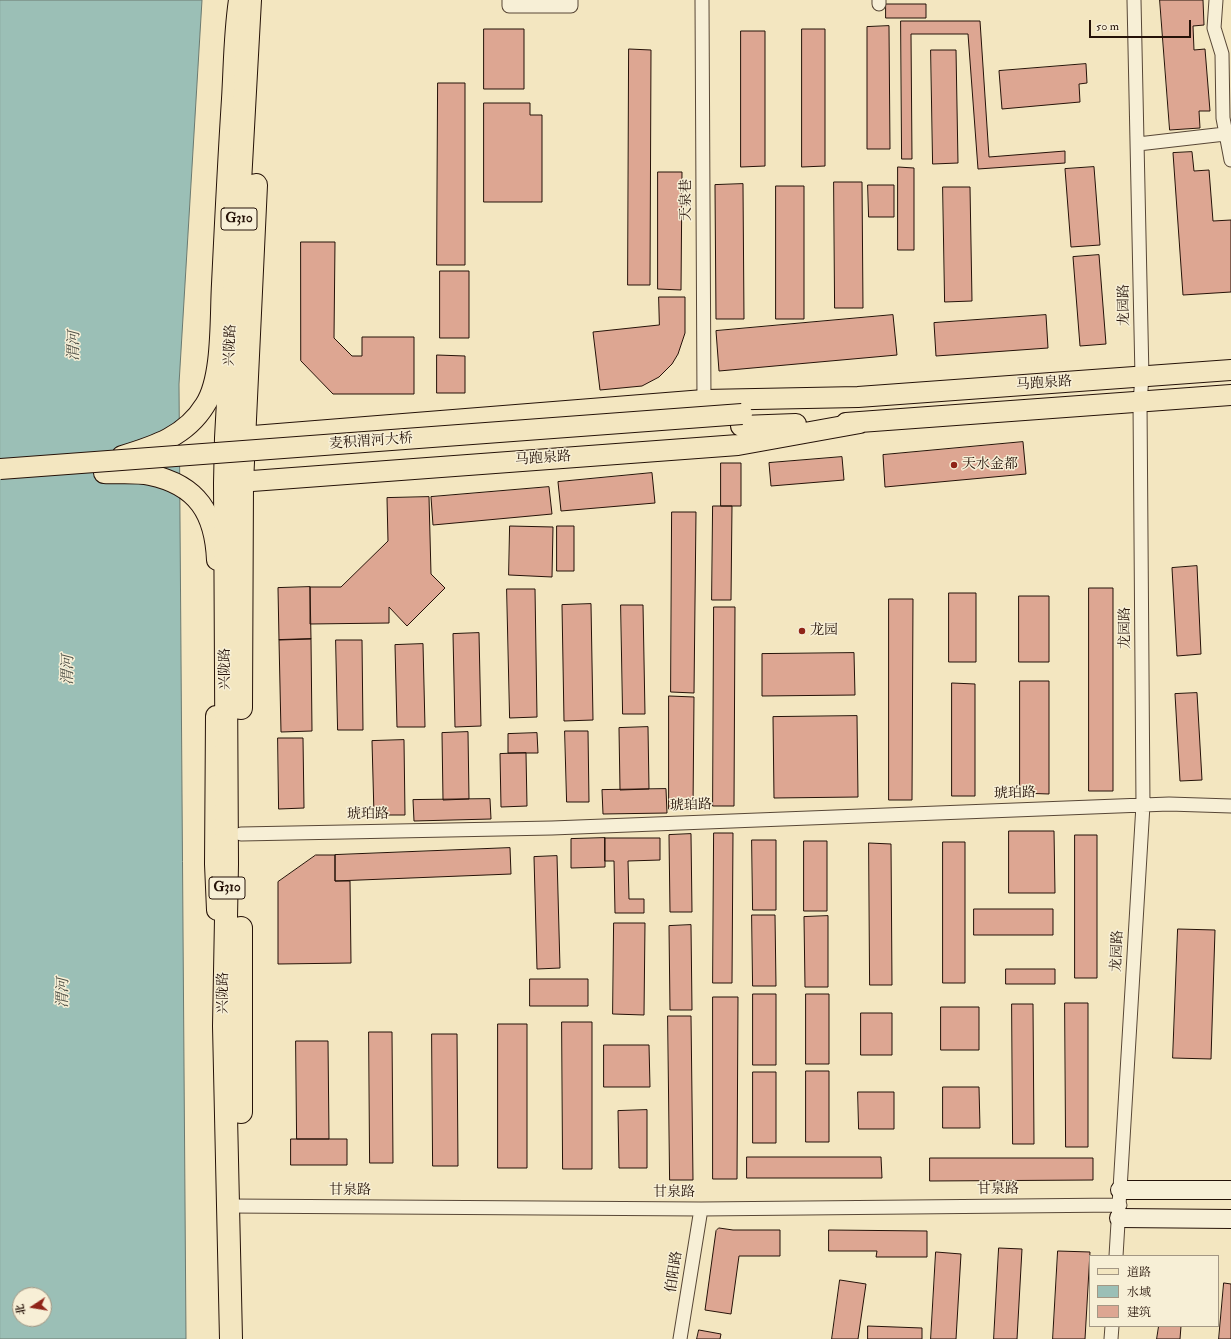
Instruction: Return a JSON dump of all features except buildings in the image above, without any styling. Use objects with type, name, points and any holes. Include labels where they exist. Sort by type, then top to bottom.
[{"type":"highway","name":"兴陇路","points":[[245,1339],[224,1026],[235,437],[250,0]]},
{"type":"highway","name":"兴陇路","points":[[235,437],[264,0]]},
{"type":"highway","name":"兴陇路","points":[[231,1339],[240,1102],[241,834],[234,483]]},
{"type":"main road","points":[[103,468],[175,436],[194,422],[206,404],[214,384],[219,353],[228,172],[239,0]]},
{"type":"main road","name":"马跑泉路","points":[[235,437],[704,400],[858,397],[1231,370]]},
{"type":"main road","name":"马跑泉路","points":[[741,420],[860,423],[1231,395]]},
{"type":"main road","name":"马跑泉路","points":[[741,420],[858,397]]},
{"type":"main road","name":"麦积渭河大桥","points":[[0,482],[103,468],[741,420]]},
{"type":"main road","name":"马跑泉路","points":[[234,483],[738,445],[860,423]]},
{"type":"main road","points":[[103,468],[149,475],[170,480],[187,490],[200,502],[211,519],[216,542],[217,581],[214,864],[224,1026]]},
{"type":"main road","name":"麦积渭河大桥","points":[[0,469],[103,468]]},
{"type":"street","points":[[509,0],[509,6],[571,6],[571,0]]},
{"type":"street","name":"天泉巷","points":[[702,0],[704,400]]},
{"type":"street","name":"龙园路","points":[[1116,1255],[1143,805],[1140,402],[1142,377],[1134,0]]},
{"type":"street","points":[[1216,0],[1214,28],[1222,54],[1222,94],[1225,134],[1231,160]]},
{"type":"street","points":[[1138,144],[1225,134]]},
{"type":"street","name":"琥珀路","points":[[241,834],[552,828],[1143,805],[1231,806]]},
{"type":"street","points":[[1120,1204],[1231,1190]]},
{"type":"street","points":[[1120,1204],[1231,1219]]},
{"type":"street","name":"甘泉路","points":[[235,1206],[701,1209],[1120,1204]]},
{"type":"street","name":"伯阳路","points":[[680,1339],[701,1209]]},
{"type":"street","points":[[1111,1339],[1112,1327]]},
{"type":"water","name":"渭河","points":[[0,0],[202,0],[179,384],[186,1339],[0,1339]]},
{"type":"place","name":"天水金都","points":[[954,465]]},
{"type":"place","name":"龙园","points":[[802,631]]}]
